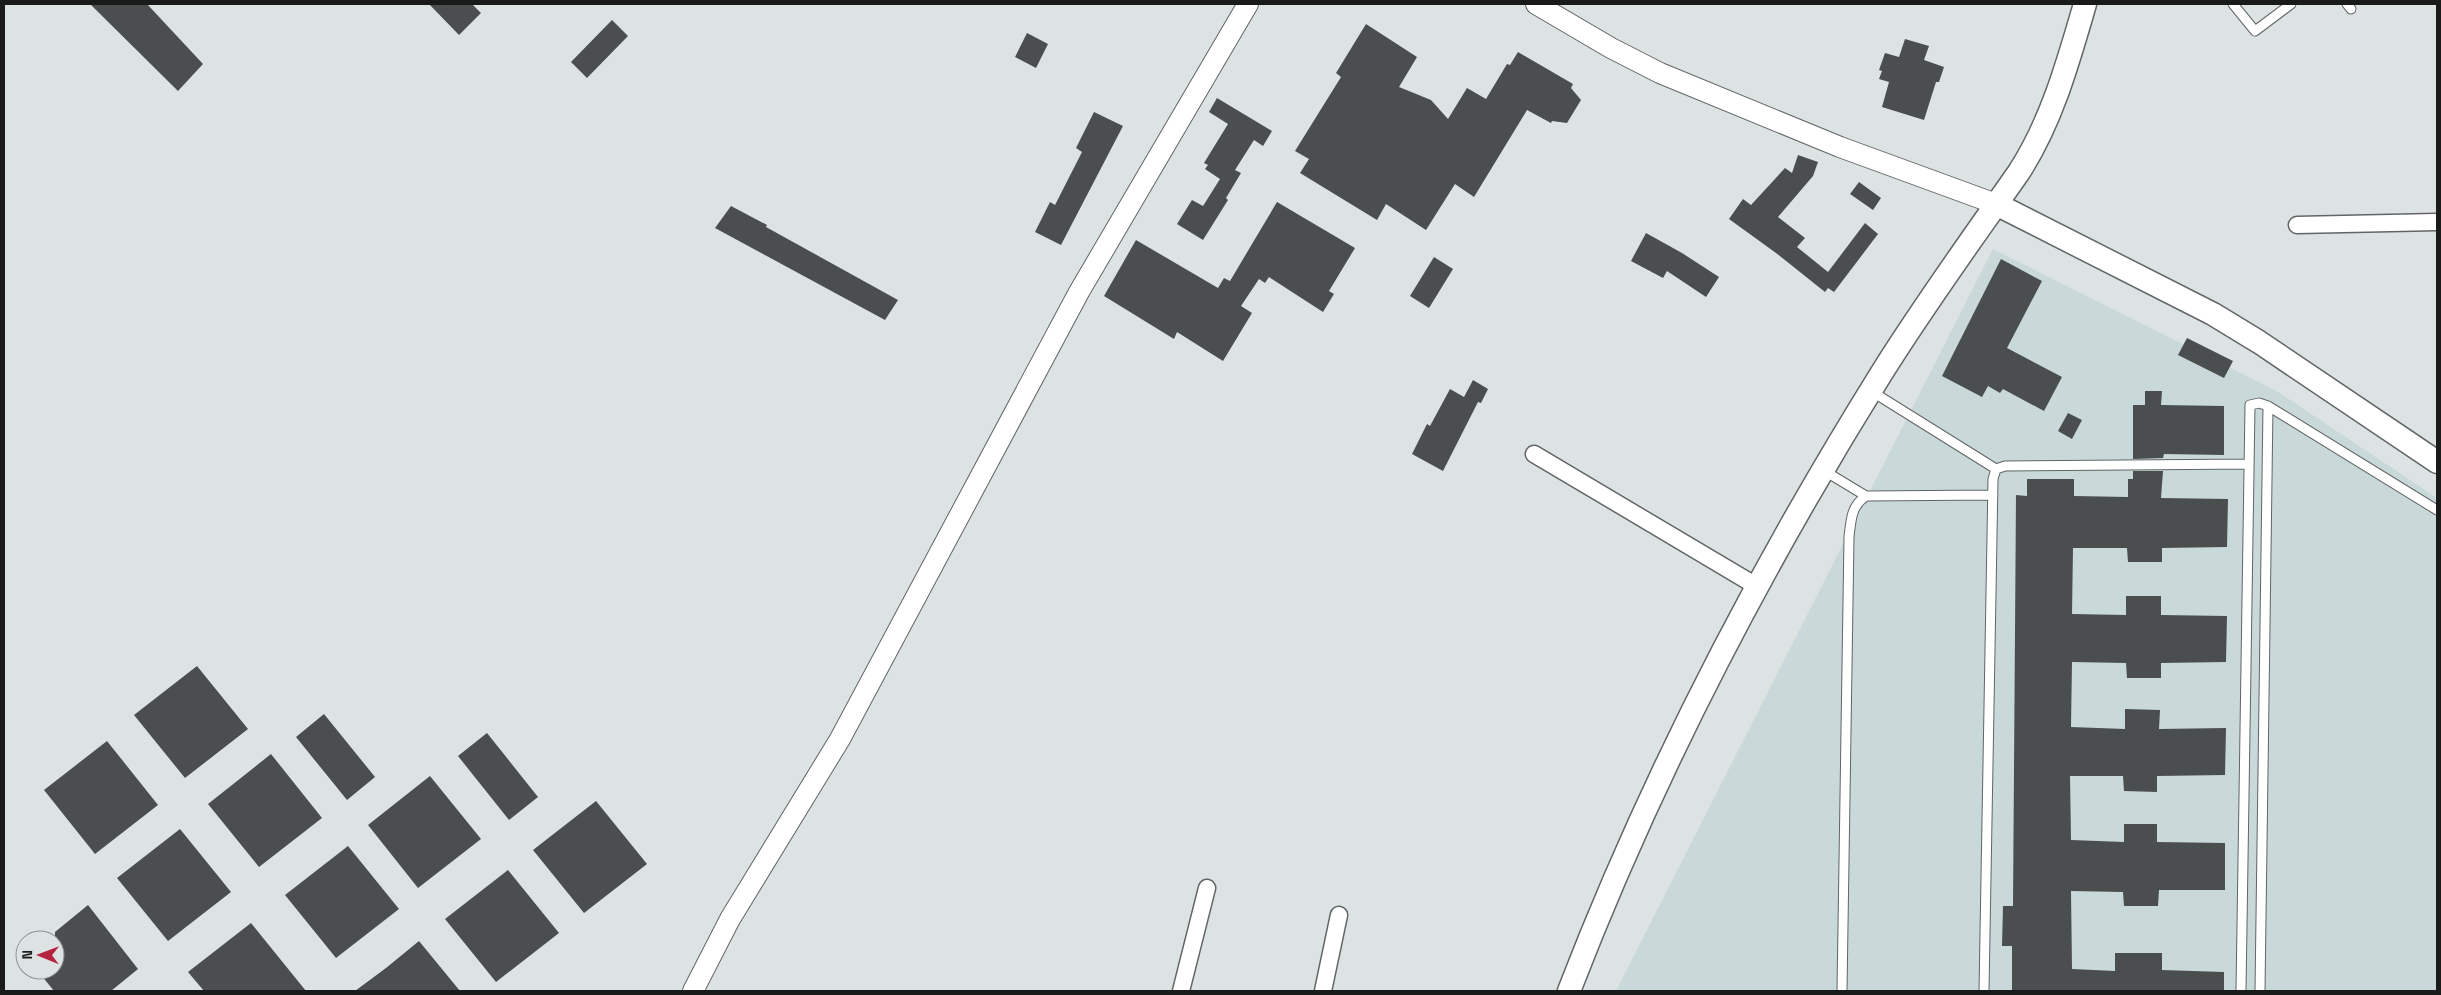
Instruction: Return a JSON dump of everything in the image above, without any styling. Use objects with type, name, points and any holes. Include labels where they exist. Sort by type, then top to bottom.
[{"type":"main road","points":[[1569,991],[1603,905],[1655,788],[1758,587],[1829,473],[1940,286],[2024,164],[2054,102],[2085,4]]},
{"type":"main road","points":[[1996,204],[2213,314],[2259,342],[2437,462]]},
{"type":"street","points":[[692,991],[730,919],[840,739],[1079,292],[1248,4]]},
{"type":"street","points":[[1536,4],[1660,74],[1833,144],[1996,204]]},
{"type":"street","points":[[2297,225],[2437,222]]},
{"type":"street","points":[[1534,454],[1758,587]]},
{"type":"street","points":[[1181,991],[1207,888]]},
{"type":"street","points":[[1323,991],[1339,915]]},
{"type":"lane","points":[[2233,4],[2255,32],[2291,4]]},
{"type":"lane","points":[[1875,394],[1996,469]]},
{"type":"lane","points":[[2241,991],[2250,405],[2259,403],[2268,406],[2437,510]]},
{"type":"lane","points":[[2260,991],[2268,406]]},
{"type":"lane","points":[[1996,469],[2005,466],[2249,464]]},
{"type":"lane","points":[[1984,991],[1992,495],[1996,469]]},
{"type":"lane","points":[[1829,473],[1866,496],[1992,495]]},
{"type":"lane","points":[[1842,991],[1849,537],[1852,515],[1857,502],[1866,496]]},
{"type":"lane","points":[[2247,594],[2265,594]]},
{"type":"shaded area","points":[[1993,249],[2275,390],[2437,498],[2437,991],[1616,991]]},
{"type":"building","points":[[90,4],[147,4],[203,64],[178,91]]},
{"type":"building","points":[[429,4],[472,4],[481,13],[459,35]]},
{"type":"building","points":[[612,20],[628,36],[587,78],[571,62]]},
{"type":"building","points":[[1366,24],[1417,57],[1399,87],[1431,100],[1448,119],[1467,88],[1486,99],[1507,64],[1510,65],[1518,52],[1573,84],[1571,88],[1581,100],[1567,123],[1552,121],[1551,123],[1527,110],[1474,197],[1455,184],[1426,230],[1386,204],[1377,220],[1300,173],[1309,159],[1295,151],[1341,77],[1336,73]]},
{"type":"building","points":[[1027,33],[1048,44],[1036,68],[1015,57]]},
{"type":"building","points":[[1905,39],[1929,46],[1924,60],[1944,67],[1939,82],[1936,82],[1924,120],[1882,107],[1889,82],[1879,79],[1882,71],[1879,70],[1885,53],[1899,57]]},
{"type":"building","points":[[1217,98],[1272,131],[1263,146],[1254,140],[1235,170],[1241,173],[1226,198],[1228,200],[1203,240],[1177,224],[1192,200],[1203,206],[1220,179],[1205,169],[1208,165],[1204,163],[1228,124],[1209,112]]},
{"type":"building","points":[[1094,112],[1123,126],[1061,245],[1035,232],[1050,202],[1055,205],[1082,152],[1076,148]]},
{"type":"building","points":[[1798,155],[1818,162],[1813,176],[1778,217],[1805,238],[1797,247],[1828,272],[1865,223],[1878,234],[1834,292],[1828,288],[1825,292],[1729,219],[1743,199],[1751,205],[1785,168],[1792,173]]},
{"type":"building","points":[[1859,182],[1881,198],[1873,210],[1850,194]]},
{"type":"building","points":[[1277,202],[1355,248],[1329,291],[1334,294],[1323,312],[1269,277],[1265,283],[1259,279],[1241,306],[1252,313],[1223,361],[1177,332],[1174,339],[1104,296],[1136,240],[1218,288],[1224,278],[1230,281]]},
{"type":"building","points":[[731,206],[898,300],[885,320],[715,228]]},
{"type":"building","points":[[1646,233],[1719,277],[1706,297],[1667,271],[1663,278],[1631,261]]},
{"type":"building","points":[[1434,257],[1453,269],[1429,308],[1410,296]]},
{"type":"building","points":[[2001,259],[2042,281],[2007,348],[2062,377],[2044,411],[2003,389],[2000,393],[1988,386],[1982,397],[1942,376]]},
{"type":"building","points":[[2187,338],[2233,361],[2224,378],[2178,355]]},
{"type":"building","points":[[1473,380],[1488,389],[1481,403],[1478,402],[1443,471],[1412,454],[1427,424],[1430,426],[1450,389],[1464,397]]},
{"type":"building","points":[[2145,391],[2162,391],[2161,405],[2224,406],[2224,455],[2164,454],[2163,458],[2133,459],[2133,405],[2145,405]]},
{"type":"building","points":[[2068,413],[2082,420],[2072,439],[2058,431]]},
{"type":"building","points":[[2133,471],[2163,471],[2161,498],[2228,499],[2227,547],[2162,548],[2162,562],[2128,562],[2127,548],[2073,548],[2072,614],[2126,615],[2126,596],[2161,596],[2161,615],[2227,616],[2226,662],[2161,663],[2161,678],[2127,678],[2126,663],[2072,662],[2071,727],[2125,729],[2125,709],[2160,710],[2159,729],[2226,728],[2225,775],[2157,776],[2157,792],[2124,791],[2123,776],[2070,776],[2071,840],[2124,842],[2124,824],[2157,824],[2157,842],[2225,843],[2225,890],[2159,890],[2158,906],[2124,906],[2123,892],[2071,891],[2072,969],[2115,971],[2115,953],[2162,953],[2162,970],[2224,972],[2224,991],[2012,991],[2012,946],[2002,946],[2003,906],[2013,906],[2016,495],[2027,496],[2027,479],[2074,479],[2074,496],[2128,497],[2128,479],[2133,479]]},
{"type":"building","points":[[197,666],[248,729],[185,778],[134,715]]},
{"type":"building","points":[[324,714],[375,777],[347,800],[296,737]]},
{"type":"building","points":[[487,733],[538,797],[509,820],[458,756]]},
{"type":"building","points":[[107,741],[158,805],[95,854],[44,790]]},
{"type":"building","points":[[271,754],[322,818],[259,867],[208,804]]},
{"type":"building","points":[[430,776],[481,839],[418,888],[368,825]]},
{"type":"building","points":[[596,801],[647,864],[584,913],[533,850]]},
{"type":"building","points":[[180,829],[231,892],[168,941],[117,878]]},
{"type":"building","points":[[348,846],[399,909],[336,958],[285,895]]},
{"type":"building","points":[[508,870],[559,933],[496,982],[445,919]]},
{"type":"building","points":[[88,905],[138,969],[111,991],[54,991],[45,980],[65,980],[65,930],[57,930]]},
{"type":"building","points":[[251,923],[306,991],[204,991],[188,972]]},
{"type":"building","points":[[419,941],[460,991],[355,991],[386,968]]}]
